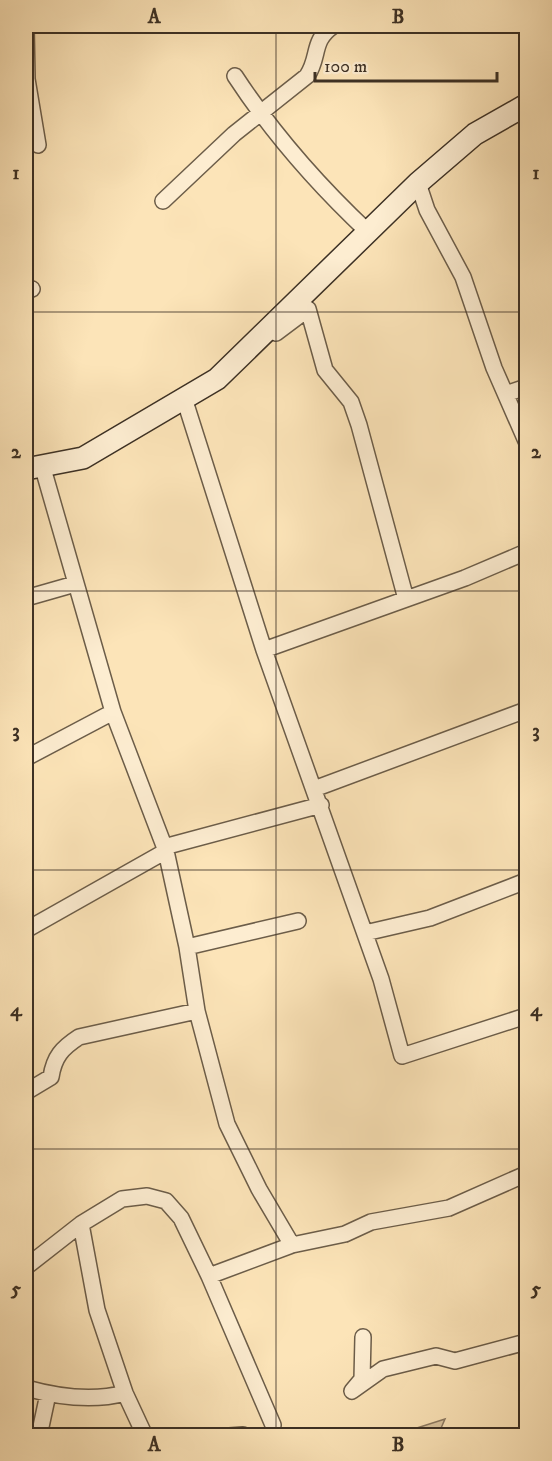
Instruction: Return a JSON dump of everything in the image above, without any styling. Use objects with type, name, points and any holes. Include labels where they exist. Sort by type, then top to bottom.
[{"type":"street","points":[[26,26],[27,79],[38,145]]},
{"type":"street","points":[[163,201],[234,134],[307,76],[312,69],[317,41],[333,26]]},
{"type":"street","points":[[235,76],[260,115],[315,181],[368,232]]},
{"type":"street","points":[[217,379],[418,183],[475,134],[526,105]]},
{"type":"street","points":[[418,183],[427,210],[463,277],[481,333],[526,441]]},
{"type":"street","points":[[292,1245],[259,1189],[227,1124],[197,1011],[187,947],[165,849],[113,712],[75,584],[34,467],[83,458],[217,379],[308,309],[325,370],[351,402],[359,425],[405,598]]},
{"type":"street","points":[[506,394],[526,387]]},
{"type":"street","points":[[184,398],[264,650],[381,979],[402,1056],[526,1016]]},
{"type":"street","points":[[264,650],[465,578],[526,552]]},
{"type":"street","points":[[26,598],[75,584]]},
{"type":"street","points":[[314,789],[526,710]]},
{"type":"street","points":[[26,758],[113,712]]},
{"type":"street","points":[[26,930],[165,849],[321,806]]},
{"type":"street","points":[[365,933],[430,918],[526,881]]},
{"type":"street","points":[[187,947],[298,921]]},
{"type":"street","points":[[26,1092],[51,1077],[53,1061],[64,1047],[78,1037],[197,1011]]},
{"type":"street","points":[[209,1276],[292,1245],[345,1234],[371,1221],[449,1208],[526,1174]]},
{"type":"street","points":[[26,1267],[81,1224],[122,1199],[147,1196],[166,1201],[181,1218],[209,1276],[273,1425]]},
{"type":"street","points":[[81,1224],[97,1310],[125,1393],[145,1436]]},
{"type":"street","points":[[363,1337],[362,1379],[352,1391],[383,1369],[436,1356],[455,1361],[526,1342]]},
{"type":"street","points":[[26,1388],[48,1394],[102,1399],[125,1393]]},
{"type":"street","points":[[39,1436],[48,1394]]},
{"type":"green space","points":[[445,1419],[438,1435],[395,1435]]}]
